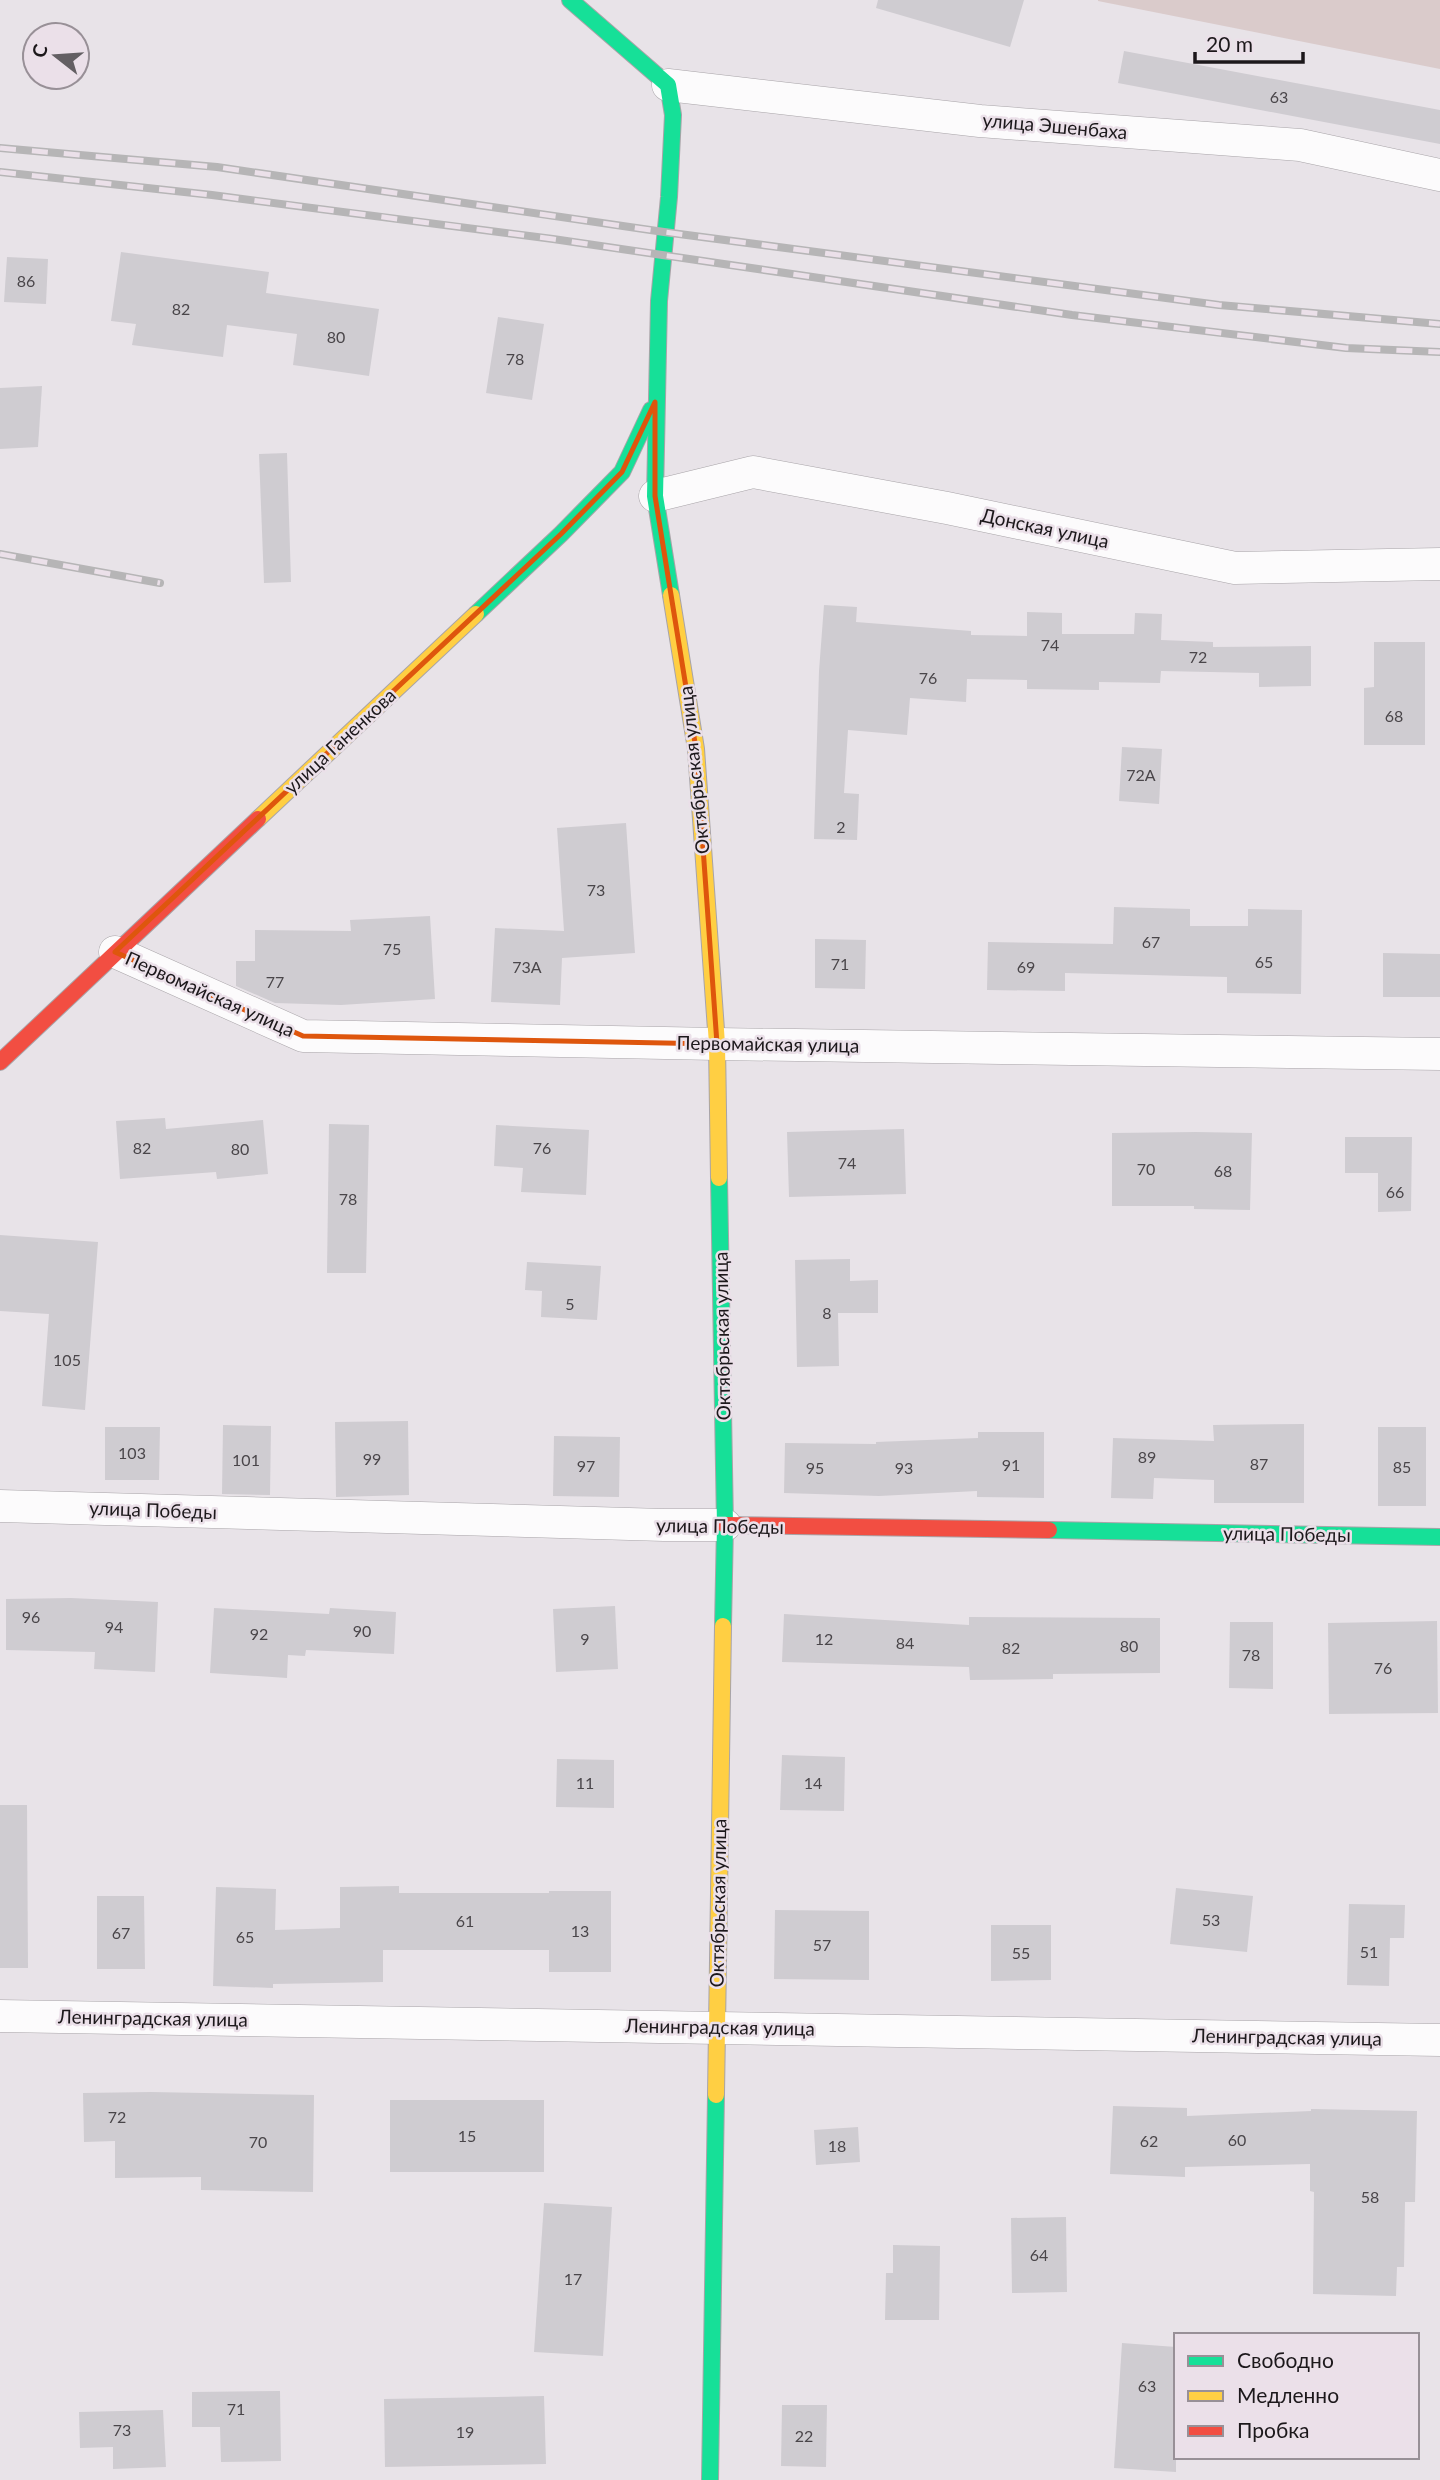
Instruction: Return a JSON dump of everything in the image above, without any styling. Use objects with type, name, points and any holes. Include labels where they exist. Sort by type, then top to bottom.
[{"type":"main road","points":[[570,0],[667,85]]},
{"type":"main road","name":"Октябрьская улица","points":[[667,85],[673,116],[669,197],[662,254],[655,402],[655,496],[696,749],[717,1045],[725,1525],[710,2480]]},
{"type":"main road","name":"улица Ганенкова","points":[[0,1062],[561,534],[622,472],[655,402]]},
{"type":"main road","name":"улица Победы","points":[[725,1525],[1440,1537]]},
{"type":"street","name":"улица Эшенбаха","points":[[667,85],[980,121],[1300,145],[1440,174]]},
{"type":"street","name":"Донская улица","points":[[655,496],[753,472],[947,508],[1235,568],[1440,564]]},
{"type":"street","name":"Первомайская улица","points":[[115,952],[303,1035],[717,1045],[1440,1054]]},
{"type":"street","name":"улица Победы","points":[[0,1506],[725,1525]]},
{"type":"street","name":"Ленинградская улица","points":[[0,2016],[1440,2040]]},
{"type":"highlighted area","points":[[655,402],[655,496],[696,749],[717,1044],[303,1036],[115,952],[561,534],[622,472]]},
{"type":"shaded area","points":[[1098,0],[1440,0],[1440,69],[1098,1]]},
{"type":"building","points":[[878,0],[1024,0],[1010,47],[876,8]]},
{"type":"building","points":[[1124,51],[1440,110],[1440,144],[1118,83]]},
{"type":"building","points":[[121,252],[269,272],[266,293],[379,309],[369,376],[293,365],[297,334],[227,325],[223,357],[132,345],[136,324],[111,321]]},
{"type":"building","points":[[7,257],[48,259],[46,304],[4,302]]},
{"type":"building","points":[[498,317],[544,324],[532,400],[486,393]]},
{"type":"building","points":[[42,386],[38,447],[0,449],[0,388]]},
{"type":"building","points":[[287,453],[291,582],[264,583],[259,454]]},
{"type":"building","points":[[824,605],[857,607],[856,622],[971,631],[971,635],[1027,636],[1027,612],[1062,613],[1062,634],[1134,634],[1135,613],[1162,614],[1161,640],[1213,642],[1213,647],[1311,646],[1311,686],[1259,687],[1259,673],[1161,671],[1160,683],[1099,682],[1099,690],[1027,689],[1027,680],[967,679],[966,702],[910,698],[907,735],[848,730],[844,793],[859,794],[857,840],[814,839],[819,671]]},
{"type":"building","points":[[1374,642],[1425,642],[1425,745],[1364,745],[1364,688],[1374,687]]},
{"type":"building","points":[[1122,747],[1162,749],[1159,804],[1119,801]]},
{"type":"building","points":[[626,823],[635,953],[562,958],[560,1005],[491,1002],[495,928],[564,931],[557,828]]},
{"type":"building","points":[[1114,907],[1190,909],[1190,926],[1248,926],[1248,909],[1302,910],[1301,994],[1227,993],[1227,977],[1065,973],[1065,991],[987,990],[988,942],[1113,944]]},
{"type":"building","points":[[430,916],[435,999],[341,1005],[275,1003],[236,986],[236,961],[255,961],[255,930],[351,931],[350,920]]},
{"type":"building","points":[[815,939],[866,940],[865,989],[815,988]]},
{"type":"building","points":[[1383,953],[1440,954],[1440,997],[1383,997]]},
{"type":"building","points":[[165,1118],[166,1129],[263,1120],[268,1174],[217,1179],[216,1172],[120,1179],[116,1121]]},
{"type":"building","points":[[329,1124],[369,1125],[366,1273],[327,1273]]},
{"type":"building","points":[[496,1125],[589,1130],[586,1195],[521,1192],[523,1168],[494,1166]]},
{"type":"building","points":[[904,1129],[906,1194],[789,1197],[787,1132]]},
{"type":"building","points":[[1112,1133],[1252,1133],[1250,1210],[1194,1209],[1194,1206],[1112,1206]]},
{"type":"building","points":[[1345,1137],[1412,1137],[1411,1211],[1378,1212],[1378,1173],[1345,1173]]},
{"type":"building","points":[[0,1235],[98,1242],[85,1410],[42,1406],[49,1314],[0,1311]]},
{"type":"building","points":[[850,1259],[850,1281],[878,1280],[878,1313],[838,1313],[839,1366],[797,1367],[795,1260]]},
{"type":"building","points":[[527,1262],[601,1266],[597,1320],[541,1317],[542,1291],[525,1290]]},
{"type":"building","points":[[408,1421],[409,1495],[336,1497],[335,1422]]},
{"type":"building","points":[[1304,1424],[1304,1503],[1214,1503],[1214,1480],[1154,1478],[1153,1499],[1111,1498],[1113,1438],[1214,1441],[1213,1425]]},
{"type":"building","points":[[223,1425],[271,1426],[270,1495],[222,1494]]},
{"type":"building","points":[[105,1427],[160,1427],[159,1480],[105,1480]]},
{"type":"building","points":[[1378,1427],[1426,1427],[1426,1506],[1378,1506]]},
{"type":"building","points":[[978,1432],[1044,1432],[1044,1498],[977,1497],[977,1491],[879,1496],[784,1493],[785,1443],[876,1444],[978,1438]]},
{"type":"building","points":[[554,1436],[620,1437],[619,1497],[553,1496]]},
{"type":"building","points":[[71,1598],[158,1602],[155,1672],[94,1669],[95,1652],[6,1650],[6,1599]]},
{"type":"building","points":[[615,1606],[618,1669],[556,1672],[553,1609]]},
{"type":"building","points":[[214,1608],[329,1614],[330,1608],[396,1612],[394,1654],[306,1650],[305,1656],[288,1655],[287,1678],[210,1673]]},
{"type":"building","points":[[784,1614],[969,1625],[969,1617],[1160,1618],[1160,1673],[1053,1674],[1053,1679],[970,1680],[969,1667],[782,1662]]},
{"type":"building","points":[[1437,1621],[1438,1713],[1329,1714],[1328,1623]]},
{"type":"building","points":[[1230,1622],[1273,1622],[1273,1689],[1229,1688]]},
{"type":"building","points":[[782,1755],[845,1757],[844,1811],[780,1810]]},
{"type":"building","points":[[557,1759],[614,1760],[614,1808],[556,1807]]},
{"type":"building","points":[[0,1805],[27,1805],[28,1968],[0,1968]]},
{"type":"building","points":[[399,1886],[399,1893],[611,1891],[611,1972],[549,1972],[549,1950],[383,1950],[383,1982],[273,1984],[273,1988],[213,1986],[216,1887],[276,1889],[275,1930],[340,1928],[340,1887]]},
{"type":"building","points":[[1176,1888],[1253,1896],[1247,1952],[1170,1944]]},
{"type":"building","points":[[97,1896],[144,1896],[145,1969],[97,1969]]},
{"type":"building","points":[[1349,1904],[1405,1905],[1404,1938],[1390,1938],[1389,1986],[1347,1985]]},
{"type":"building","points":[[775,1910],[869,1911],[869,1980],[774,1979]]},
{"type":"building","points":[[991,1925],[1051,1925],[1051,1980],[991,1981]]},
{"type":"building","points":[[83,2093],[314,2095],[313,2192],[201,2190],[201,2177],[115,2178],[115,2141],[84,2142]]},
{"type":"building","points":[[390,2100],[544,2100],[544,2172],[390,2172]]},
{"type":"building","points":[[1113,2106],[1187,2108],[1187,2116],[1311,2109],[1417,2111],[1415,2202],[1405,2202],[1404,2267],[1397,2267],[1396,2296],[1313,2294],[1314,2192],[1310,2191],[1310,2164],[1185,2167],[1185,2177],[1110,2174]]},
{"type":"building","points":[[858,2127],[860,2162],[816,2165],[814,2130]]},
{"type":"building","points":[[544,2203],[612,2207],[603,2356],[534,2352]]},
{"type":"building","points":[[1066,2217],[1067,2292],[1012,2293],[1011,2218]]},
{"type":"building","points":[[893,2245],[940,2246],[939,2320],[885,2320],[886,2273],[893,2273]]},
{"type":"building","points":[[1122,2343],[1174,2347],[1176,2472],[1114,2468]]},
{"type":"building","points":[[280,2391],[281,2461],[221,2462],[220,2427],[192,2427],[192,2392]]},
{"type":"building","points":[[544,2396],[546,2464],[385,2467],[384,2399]]},
{"type":"building","points":[[782,2405],[827,2405],[826,2467],[781,2466]]},
{"type":"building","points":[[163,2410],[166,2467],[113,2469],[113,2447],[80,2448],[79,2412]]},
{"type":"railway","points":[[0,148],[217,167],[664,232],[1219,305],[1440,324]]},
{"type":"railway","points":[[0,172],[212,195],[553,239],[1072,315],[1346,348],[1440,352]]},
{"type":"railway","points":[[0,554],[160,583]]},
{"type":"traffic: fast","points":[[570,0],[668,85],[673,115],[669,197],[659,301],[655,496],[671,595]]},
{"type":"traffic: fast","points":[[476,614],[622,472],[651,410]]},
{"type":"traffic: fast","points":[[719,1178],[725,1525],[723,1626]]},
{"type":"traffic: fast","points":[[1049,1530],[1440,1537]]},
{"type":"traffic: fast","points":[[710,2480],[716,2095]]},
{"type":"traffic: slow","points":[[671,595],[696,749],[717,1044],[719,1178]]},
{"type":"traffic: slow","points":[[258,819],[476,614]]},
{"type":"traffic: slow","points":[[716,2095],[723,1626]]},
{"type":"traffic: jam","points":[[0,1062],[258,819]]},
{"type":"traffic: jam","points":[[725,1525],[1049,1530]]}]
